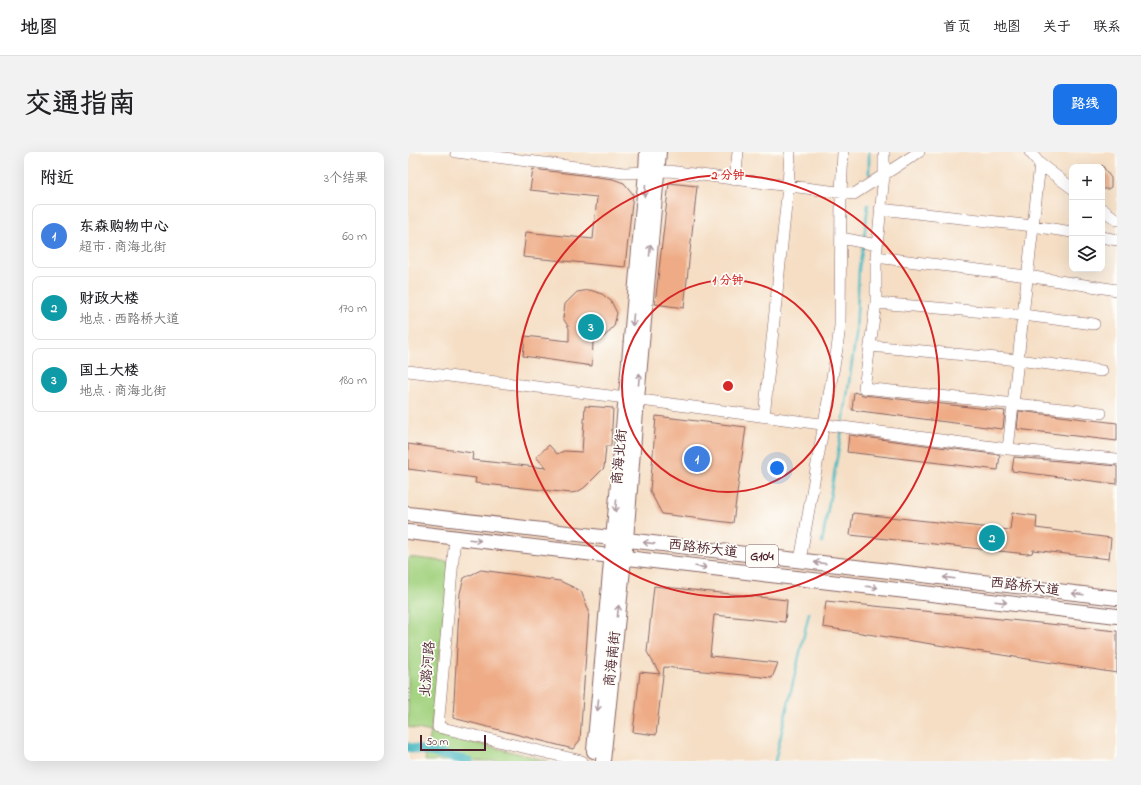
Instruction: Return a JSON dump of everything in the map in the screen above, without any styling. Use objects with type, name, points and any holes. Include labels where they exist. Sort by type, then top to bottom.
[{"type":"main road","name":"商海北街","points":[[647,152],[652,172]]},
{"type":"main road","name":"商海北街","points":[[593,761],[618,557],[652,172],[659,152]]},
{"type":"main road","name":"西路桥大道","points":[[408,514],[1117,598]]},
{"type":"main road","name":"西路桥大道","points":[[408,532],[1117,616]]},
{"type":"main road","name":"商海南街","points":[[603,761],[618,557]]},
{"type":"street","points":[[456,152],[624,173],[669,171],[854,194],[919,152]]},
{"type":"street","points":[[735,180],[738,152]]},
{"type":"street","points":[[764,417],[788,186],[790,152]]},
{"type":"street","points":[[800,561],[840,326],[841,193],[843,152]]},
{"type":"street","points":[[884,152],[884,175],[880,210],[868,243],[876,257],[876,303],[864,388],[1101,413]]},
{"type":"street","points":[[1030,152],[1040,164],[1069,186]]},
{"type":"street","points":[[1008,449],[1040,164]]},
{"type":"street","points":[[880,210],[1033,226],[1069,232]]},
{"type":"street","points":[[1105,211],[1117,220]]},
{"type":"street","points":[[841,238],[868,243]]},
{"type":"street","points":[[1105,238],[1117,240]]},
{"type":"street","points":[[876,257],[1028,276],[1117,290]]},
{"type":"street","points":[[876,303],[1023,315],[1094,324]]},
{"type":"street","points":[[870,346],[1018,360],[1102,371]]},
{"type":"street","points":[[408,371],[1008,449],[1117,459]]},
{"type":"street","name":"北潞河路","points":[[455,537],[438,727],[582,761]]},
{"type":"path","points":[[408,689],[410,694],[408,704]]},
{"type":"green space","points":[[408,557],[450,562],[431,732],[408,727]]},
{"type":"green space","points":[[431,732],[549,761],[425,761]]},
{"type":"building","points":[[533,169],[613,179],[624,183],[633,194],[625,267],[523,257],[526,232],[593,239],[597,197],[530,190]]},
{"type":"building","points":[[1105,169],[1111,178],[1111,187],[1105,189]]},
{"type":"building","points":[[669,183],[697,186],[684,308],[655,304]]},
{"type":"building","points":[[590,290],[602,294],[611,301],[617,313],[614,326],[605,336],[593,342],[592,366],[523,356],[525,336],[569,341],[569,328],[563,318],[565,304],[577,292]]},
{"type":"building","points":[[854,392],[863,395],[1005,411],[1003,428],[852,410]]},
{"type":"building","points":[[585,406],[613,408],[611,446],[606,446],[604,468],[584,488],[577,492],[571,493],[475,483],[476,478],[408,469],[408,444],[473,453],[472,460],[546,468],[536,457],[549,445],[557,454],[564,451],[582,452]]},
{"type":"building","points":[[1019,411],[1117,423],[1117,441],[1017,429]]},
{"type":"building","points":[[656,416],[746,427],[733,523],[662,514],[650,491]]},
{"type":"building","points":[[849,435],[1000,455],[998,470],[847,452]]},
{"type":"building","points":[[1014,457],[1117,466],[1117,484],[1012,471]]},
{"type":"building","points":[[853,513],[1010,530],[1012,513],[1037,516],[1036,528],[1111,538],[1109,559],[1033,550],[1032,553],[1027,554],[850,535]]},
{"type":"building","points":[[481,570],[560,581],[581,591],[589,611],[580,740],[573,749],[453,718],[460,593],[464,578]]},
{"type":"building","points":[[654,586],[787,600],[785,622],[714,615],[710,656],[778,663],[772,678],[664,667],[656,735],[633,732],[640,672],[660,674],[647,652]]},
{"type":"building","points":[[826,601],[1117,631],[1117,673],[823,627]]},
{"type":"waterway","points":[[869,152],[869,174]]},
{"type":"waterway","points":[[864,239],[868,205]]},
{"type":"waterway","points":[[843,423],[856,335],[859,268],[863,246]]},
{"type":"waterway","points":[[822,542],[842,430]]},
{"type":"waterway","points":[[775,761],[809,613]]},
{"type":"waterway","points":[[408,747],[469,761]]},
{"type":"place","name":"国土大楼","points":[[591,327]]},
{"type":"place","name":"东森购物中心","points":[[697,459]]},
{"type":"place","name":"财政大楼","points":[[992,538]]}]
